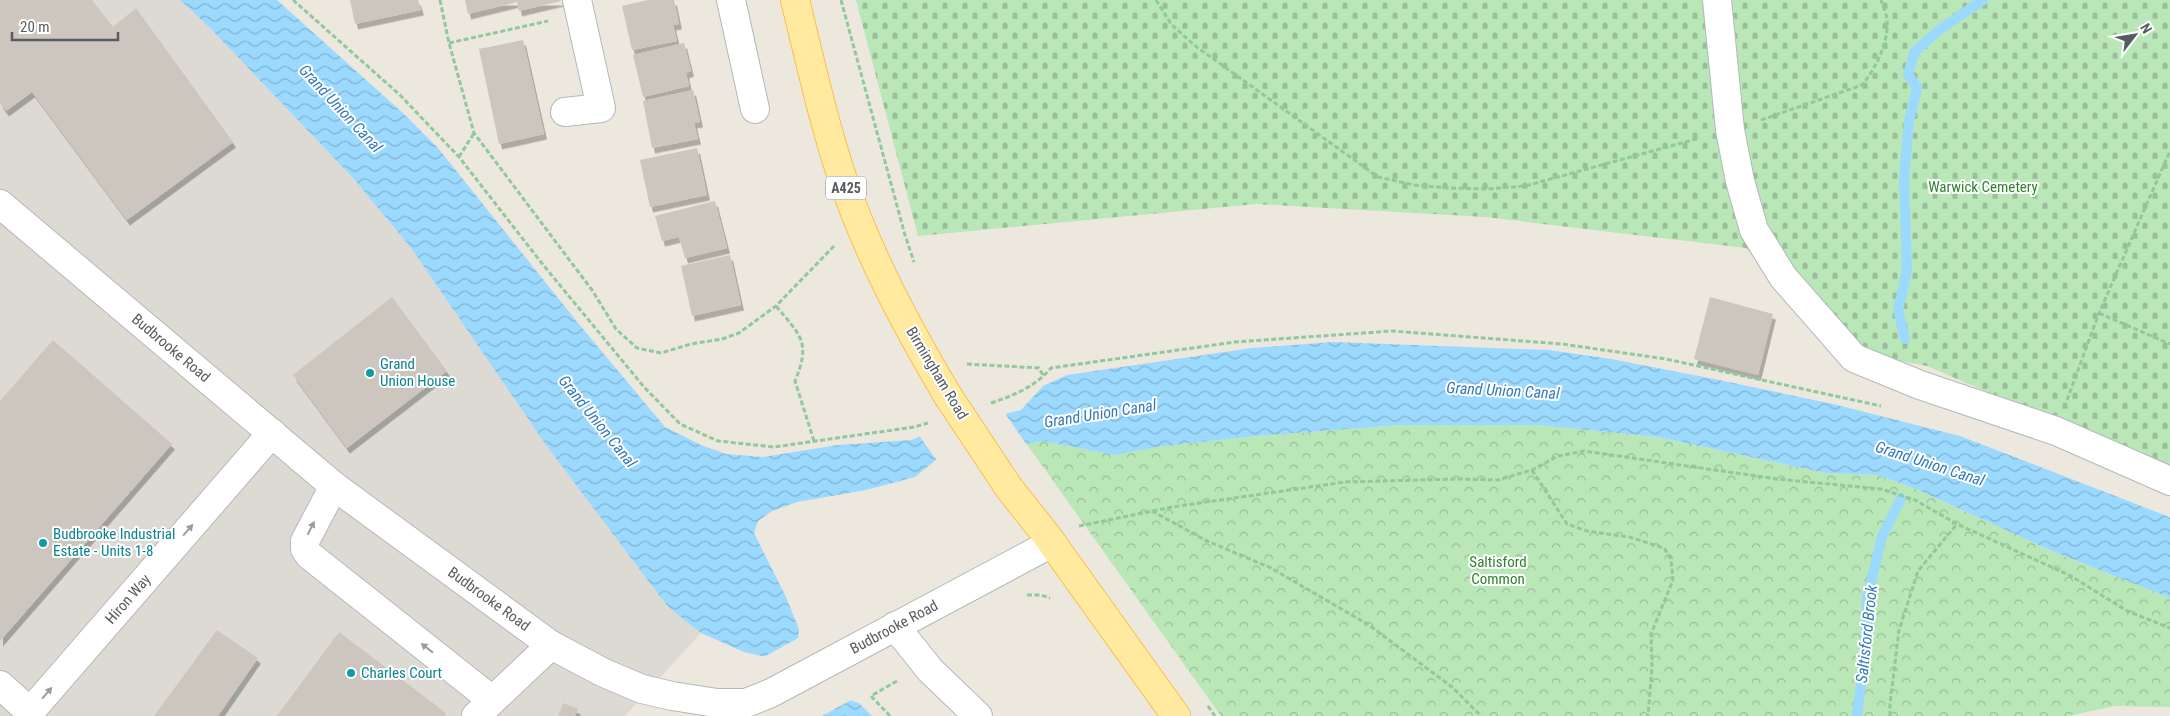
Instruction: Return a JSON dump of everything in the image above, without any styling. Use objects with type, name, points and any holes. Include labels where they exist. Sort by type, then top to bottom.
[{"type":"main road","name":"Birmingham Road","points":[[795,0],[822,111],[843,181],[884,278],[929,365],[1009,488],[1050,540],[1174,711]]},
{"type":"street","points":[[731,0],[755,109]]},
{"type":"street","points":[[1717,0],[1730,130],[1740,181],[1754,230],[1783,277],[1854,358],[1920,385],[2056,431],[2170,481]]},
{"type":"street","points":[[565,112],[601,108],[579,7]]},
{"type":"street","name":"Budbrooke Road","points":[[3,211],[334,486],[551,645],[604,673],[642,689],[669,706],[746,703],[771,693],[1050,540]]},
{"type":"street","name":"Hiron Way","points":[[0,685],[30,712],[272,433]]},
{"type":"street","points":[[334,486],[304,542],[305,549],[309,555],[484,708],[551,645]]},
{"type":"street","points":[[895,626],[930,670],[978,716]]},
{"type":"path","points":[[293,0],[400,95],[459,157],[544,266],[644,387],[680,424],[718,441],[774,447],[914,427],[934,421]]},
{"type":"path","points":[[440,0],[449,43],[474,133],[592,290],[616,329],[637,348],[661,353],[691,344],[722,339],[739,333],[776,306],[838,242]]},
{"type":"path","points":[[841,0],[905,234],[918,271]]},
{"type":"path","points":[[1156,0],[1171,24],[1194,45],[1378,177],[1414,185],[1488,189],[1525,186],[1730,130],[1862,85],[1873,72],[1885,39],[1887,19],[1881,0]]},
{"type":"path","points":[[449,43],[579,7]]},
{"type":"path","points":[[459,157],[474,133]]},
{"type":"path","points":[[2056,431],[2099,313],[2170,151]]},
{"type":"path","points":[[776,306],[803,340],[804,360],[795,381],[814,441]]},
{"type":"path","points":[[2099,313],[2170,344]]},
{"type":"path","points":[[990,403],[1009,397],[1044,377],[1051,368],[1235,342],[1392,332],[1562,344],[1666,359],[1888,408]]},
{"type":"path","points":[[929,365],[960,364],[1039,368],[1044,377]]},
{"type":"path","points":[[1050,540],[1092,522],[1345,482],[1458,478],[1498,480],[1532,470],[1558,456],[1584,451],[1777,479],[1881,490],[1914,500],[1957,524],[2071,576],[2127,611],[2170,628]]},
{"type":"path","points":[[1532,470],[1567,524],[1587,531],[1629,537],[1664,548],[1671,559],[1673,580],[1652,634],[1652,667],[1648,716]]},
{"type":"path","points":[[1152,511],[1205,540],[1271,568],[1369,625],[1452,687],[1480,716]]},
{"type":"path","points":[[1890,716],[1899,630],[1918,572],[1957,524]]},
{"type":"path","points":[[871,696],[890,716]]},
{"type":"shaded area","points":[[0,0],[180,0],[210,28],[353,178],[411,248],[548,448],[668,607],[701,633],[625,716],[0,716]]},
{"type":"green space","name":"Warwick Cemetery","points":[[856,0],[2170,0],[2170,471],[1927,366],[1832,348],[1746,248],[1485,217],[1256,204],[918,236]]},
{"type":"green space","name":"Saltisford Common","points":[[1401,425],[1537,425],[1658,437],[1826,473],[1878,475],[1916,489],[2052,551],[2170,598],[2170,707],[2115,706],[2068,716],[1221,716],[1026,443],[1043,441],[1114,455],[1164,446],[1257,436]]},
{"type":"water","name":"Grand Union Canal","points":[[180,0],[277,0],[404,114],[438,148],[578,323],[665,427],[701,445],[726,454],[763,457],[838,445],[911,440],[1021,410],[1043,386],[1067,375],[1252,348],[1333,342],[1549,350],[1611,359],[1719,380],[1833,404],[1960,436],[2167,516],[2170,518],[2170,598],[2052,551],[1916,489],[1878,475],[1826,473],[1658,437],[1537,425],[1401,425],[1257,436],[1164,446],[1114,455],[1043,441],[937,459],[915,477],[866,490],[797,502],[772,511],[758,521],[754,533],[786,597],[799,629],[798,639],[833,695],[859,703],[872,716],[822,716],[775,659],[744,652],[701,633],[668,607],[548,448],[411,248],[353,178],[210,28]]},
{"type":"pier","points":[[1004,412],[1027,445],[938,462],[918,434]]},
{"type":"pier","points":[[800,637],[835,692],[853,699],[822,716],[819,716],[774,661],[760,659]]},
{"type":"building","points":[[0,0],[92,0],[113,27],[136,8],[233,142],[127,220],[32,92],[6,111],[0,103]]},
{"type":"building","points":[[350,0],[418,0],[421,10],[355,24]]},
{"type":"building","points":[[465,0],[561,1],[519,11],[517,2],[468,14]]},
{"type":"building","points":[[648,0],[674,0],[679,24],[673,25],[677,41],[632,50],[622,6]]},
{"type":"building","points":[[523,40],[544,134],[499,144],[479,49]]},
{"type":"building","points":[[684,43],[691,71],[686,73],[689,86],[643,97],[633,55]]},
{"type":"building","points":[[693,90],[700,122],[694,123],[698,139],[652,148],[643,101]]},
{"type":"building","points":[[697,148],[707,195],[650,207],[640,160]]},
{"type":"building","points":[[715,201],[727,248],[685,258],[679,237],[662,241],[655,216]]},
{"type":"building","points":[[730,255],[741,305],[692,316],[681,266]]},
{"type":"building","name":"Grand Union House","points":[[392,297],[447,371],[347,448],[293,375]]},
{"type":"building","points":[[1710,297],[1773,314],[1758,375],[1694,359]]},
{"type":"building","name":"Budbrooke Industrial Estate - Units 1-8","points":[[53,340],[172,444],[0,641],[0,401]]},
{"type":"building","points":[[217,630],[258,658],[218,716],[154,716]]},
{"type":"building","name":"Charles Court","points":[[339,632],[446,713],[444,716],[277,716]]},
{"type":"building","points":[[563,703],[578,709],[575,716],[558,716]]},
{"type":"waterway","points":[[1905,339],[1898,310],[1907,271],[1904,179],[1909,121],[1917,88],[1908,74],[1915,51],[1942,28],[1983,0]]},
{"type":"waterway","name":"Saltisford Brook","points":[[1857,716],[1865,653],[1867,598],[1882,537],[1901,498]]},
{"type":"place","name":"Grand Union House","points":[[370,373]]},
{"type":"place","name":"Budbrooke Industrial Estate - Units 1-8","points":[[43,543]]},
{"type":"place","name":"Charles Court","points":[[351,673]]}]
